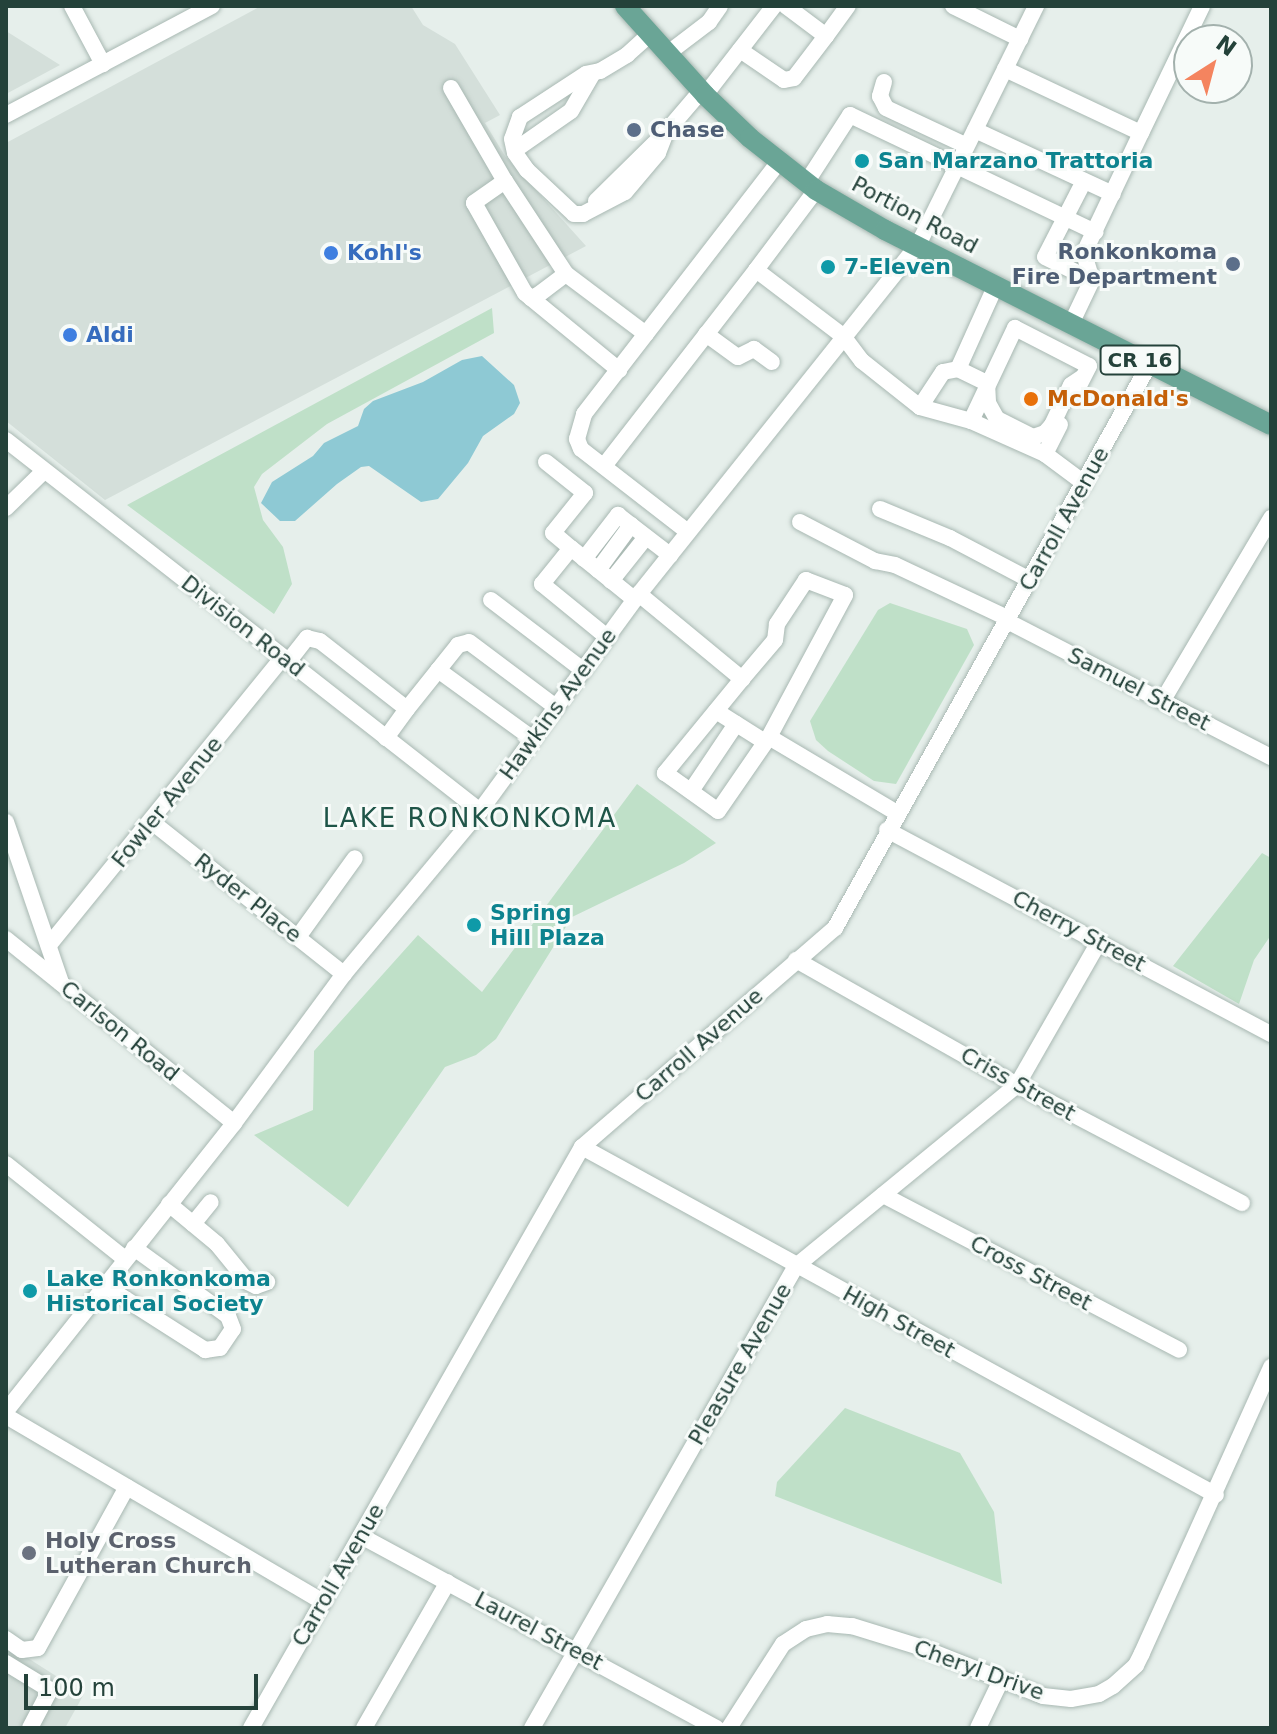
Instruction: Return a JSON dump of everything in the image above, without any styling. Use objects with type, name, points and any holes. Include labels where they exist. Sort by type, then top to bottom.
[{"type":"main road","name":"Portion Road","points":[[625,6],[703,93],[811,187],[1029,303],[1271,425]]},
{"type":"street","points":[[6,115],[212,6]]},
{"type":"street","points":[[649,35],[627,55],[589,74],[520,117],[512,139],[515,150],[527,170],[574,214],[583,214],[625,192],[658,153],[666,132],[740,50],[774,6]]},
{"type":"street","points":[[786,6],[826,36]]},
{"type":"street","points":[[740,50],[784,80],[794,78],[848,6]]},
{"type":"street","points":[[953,6],[1020,39]]},
{"type":"street","name":"Hawkins Avenue","points":[[8,1405],[234,1123],[344,974],[480,811],[636,596],[918,245],[1036,6]]},
{"type":"street","points":[[1071,324],[1092,280],[1084,253],[1202,6]]},
{"type":"street","points":[[75,7],[103,64]]},
{"type":"street","points":[[667,54],[717,8]]},
{"type":"street","points":[[1005,69],[1141,133]]},
{"type":"street","points":[[515,150],[571,111],[589,74]]},
{"type":"street","points":[[884,82],[880,96],[886,108],[967,146]]},
{"type":"street","points":[[451,88],[505,181],[566,274],[646,334]]},
{"type":"street","points":[[604,466],[756,270],[811,187],[850,115],[1095,232]]},
{"type":"street","points":[[975,130],[1113,194]]},
{"type":"street","points":[[688,532],[581,449],[577,439],[584,414],[779,162]]},
{"type":"street","points":[[505,181],[474,203],[531,298],[619,370]]},
{"type":"street","points":[[1084,181],[1045,257],[1092,280]]},
{"type":"street","points":[[756,270],[843,336],[862,361],[920,407],[971,421],[1045,454],[1084,483]]},
{"type":"street","points":[[531,298],[566,274]]},
{"type":"street","points":[[958,369],[996,285]]},
{"type":"street","points":[[971,421],[987,383],[1029,303]]},
{"type":"street","points":[[1015,328],[1086,372]]},
{"type":"street","points":[[706,334],[738,357],[754,349],[772,362]]},
{"type":"street","points":[[1045,454],[1102,340]]},
{"type":"street","name":"Carroll Avenue","points":[[251,1728],[582,1147],[835,928],[1149,365]]},
{"type":"street","points":[[920,407],[943,372],[958,369],[987,383]]},
{"type":"street","points":[[987,383],[988,403],[997,419],[1033,437],[1045,433],[1052,425],[1071,385],[1086,372]]},
{"type":"street","name":"Division Road","points":[[6,440],[480,811]]},
{"type":"street","points":[[546,462],[585,493],[553,533],[611,581],[636,596],[742,679]]},
{"type":"street","points":[[6,508],[44,471]]},
{"type":"street","points":[[880,509],[950,538],[1030,580]]},
{"type":"street","points":[[607,637],[542,584],[618,515],[670,555]]},
{"type":"street","points":[[1163,700],[1271,518]]},
{"type":"street","name":"Samuel Street","points":[[800,522],[875,561],[895,565],[1008,620],[1271,757]]},
{"type":"street","points":[[598,570],[631,525]]},
{"type":"street","points":[[611,581],[646,537]]},
{"type":"street","points":[[806,580],[845,595],[767,739],[718,811],[665,773],[716,711],[775,640],[777,624],[806,580]]},
{"type":"street","points":[[491,600],[583,670]]},
{"type":"street","name":"Fowler Avenue","points":[[49,945],[285,660],[307,638],[320,641],[407,709]]},
{"type":"street","points":[[386,738],[458,645],[469,642],[556,707]]},
{"type":"street","points":[[438,670],[533,739]]},
{"type":"street","points":[[716,711],[897,813]]},
{"type":"street","points":[[691,791],[736,724]]},
{"type":"street","points":[[6,822],[61,983]]},
{"type":"street","name":"Ryder Place","points":[[152,822],[344,974]]},
{"type":"street","name":"Cherry Street","points":[[887,830],[1271,1034]]},
{"type":"street","points":[[298,937],[355,858]]},
{"type":"street","name":"Carlson Road","points":[[6,939],[234,1123]]},
{"type":"street","name":"Pleasure Avenue","points":[[532,1728],[796,1266],[1017,1085],[1099,942]]},
{"type":"street","name":"Criss Street","points":[[796,960],[1017,1085],[1242,1203]]},
{"type":"street","name":"High Street","points":[[582,1147],[1216,1495]]},
{"type":"street","points":[[6,1164],[130,1254],[228,1316],[233,1329],[220,1348],[205,1350],[105,1286]]},
{"type":"street","name":"Cross Street","points":[[883,1195],[1179,1350]]},
{"type":"street","points":[[193,1224],[211,1202]]},
{"type":"street","points":[[169,1204],[217,1244],[248,1282],[256,1286],[267,1282]]},
{"type":"street","name":"Cheryl Drive","points":[[729,1728],[783,1644],[806,1629],[827,1624],[852,1626],[920,1647],[1043,1696],[1071,1699],[1099,1694],[1126,1676],[1142,1653],[1216,1495],[1271,1367]]},
{"type":"street","points":[[8,1405],[127,1487],[323,1602]]},
{"type":"street","points":[[6,1639],[22,1650],[38,1648],[127,1487]]},
{"type":"street","name":"Laurel Street","points":[[361,1536],[716,1728]]},
{"type":"street","points":[[364,1728],[448,1582]]},
{"type":"street","points":[[6,1663],[50,1690],[30,1728]]},
{"type":"street","points":[[978,1728],[1001,1680]]},
{"type":"shaded area","points":[[261,6],[411,6],[423,25],[455,44],[500,115],[485,123],[505,156],[586,246],[105,500],[6,421],[6,143]]},
{"type":"shaded area","points":[[6,31],[60,65],[6,94]]},
{"type":"shaded area","points":[[6,1644],[84,1694],[65,1728],[6,1728]]},
{"type":"green space","points":[[492,308],[494,333],[327,424],[262,474],[254,487],[263,520],[283,547],[292,584],[274,614],[127,505]]},
{"type":"green space","points":[[890,603],[967,629],[974,645],[896,784],[874,781],[828,751],[816,740],[810,721],[878,610]]},
{"type":"green space","points":[[637,784],[716,843],[684,863],[572,917],[496,1039],[476,1055],[445,1067],[348,1207],[254,1135],[313,1110],[314,1051],[418,935],[482,992]]},
{"type":"green space","points":[[1262,853],[1271,858],[1271,935],[1254,960],[1239,1004],[1173,966]]},
{"type":"green space","points":[[845,1408],[960,1453],[994,1512],[1002,1584],[775,1496],[777,1482]]},
{"type":"water","points":[[482,356],[514,385],[520,403],[514,414],[483,436],[468,463],[438,499],[421,502],[369,466],[361,467],[337,484],[295,521],[280,521],[261,503],[272,482],[313,456],[324,443],[358,426],[364,409],[373,401],[423,382],[462,360]]},
{"type":"place","name":"Chase","points":[[634,130]]},
{"type":"place","name":"San Marzano Trattoria","points":[[862,161]]},
{"type":"place","name":"Kohl's","points":[[331,253]]},
{"type":"place","name":"Ronkonkoma Fire Department","points":[[1233,264]]},
{"type":"place","name":"7-Eleven","points":[[828,267]]},
{"type":"place","name":"Aldi","points":[[70,335]]},
{"type":"place","name":"McDonald's","points":[[1031,399]]},
{"type":"place","name":"Spring Hill Plaza","points":[[474,925]]},
{"type":"place","name":"Lake Ronkonkoma Historical Society","points":[[30,1291]]},
{"type":"place","name":"Holy Cross Lutheran Church","points":[[29,1553]]},
{"type":"district","name":"LAKE RONKONKOMA","points":[[470,819]]}]
